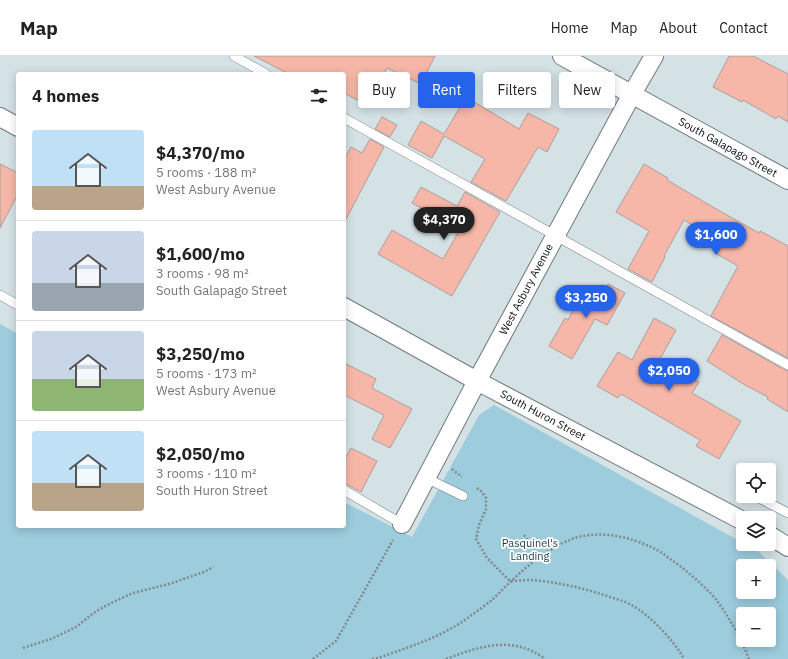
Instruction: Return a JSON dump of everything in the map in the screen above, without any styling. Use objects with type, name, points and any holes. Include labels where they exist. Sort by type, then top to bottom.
[{"type":"street","name":"South Galapago Street","points":[[562,56],[788,180]]},
{"type":"street","name":"West Asbury Avenue","points":[[402,524],[555,236],[654,56]]},
{"type":"street","points":[[0,118],[16,126]]},
{"type":"street","name":"South Huron Street","points":[[346,308],[477,381],[736,517]]},
{"type":"street","points":[[776,539],[788,547]]},
{"type":"lane","points":[[234,56],[262,72]]},
{"type":"lane","points":[[346,119],[788,365]]},
{"type":"lane","points":[[0,295],[16,304]]},
{"type":"lane","points":[[426,478],[463,496]]},
{"type":"lane","points":[[346,491],[402,524]]},
{"type":"lane","points":[[769,503],[788,513]]},
{"type":"path","points":[[437,457],[465,479]]},
{"type":"path","points":[[476,488],[482,492],[486,498],[486,509],[476,540],[488,558],[510,582]]},
{"type":"path","points":[[313,659],[336,641],[402,524]]},
{"type":"path","points":[[524,535],[541,557]]},
{"type":"path","points":[[372,659],[426,641],[468,618],[492,600],[533,562],[556,547],[576,538],[593,535],[617,536],[634,540],[655,549],[675,562],[714,597],[729,618],[749,659]]},
{"type":"path","points":[[23,648],[51,639],[76,627],[91,615],[128,595],[189,578],[213,568]]},
{"type":"path","points":[[510,582],[531,580],[564,585],[596,592],[634,606],[663,631],[684,659]]},
{"type":"path","points":[[446,659],[491,645],[514,645],[528,649],[545,659]]},
{"type":"green space","name":"Pasquinel's Landing","points":[[0,324],[16,333],[16,528],[346,528],[346,503],[412,537],[479,415],[494,405],[736,539],[736,551],[759,552],[766,559],[736,559],[736,599],[776,599],[776,568],[788,580],[788,659],[0,659]]},
{"type":"building","points":[[254,56],[435,56],[427,72],[418,72],[418,83],[410,79],[410,72],[396,72],[387,68],[385,72],[358,72],[358,100],[346,94],[346,72],[285,72]]},
{"type":"building","points":[[729,56],[753,56],[788,74],[788,122],[778,116],[776,119],[743,100],[742,102],[713,87]]},
{"type":"building","points":[[475,102],[519,129],[528,113],[559,129],[547,152],[538,147],[506,201],[471,182],[485,159],[444,136],[432,158],[408,145],[421,121],[444,134],[459,108],[475,108]]},
{"type":"building","points":[[382,117],[397,125],[390,137],[375,129]]},
{"type":"building","points":[[370,139],[384,147],[346,219],[346,156],[351,147],[362,153]]},
{"type":"building","points":[[0,164],[16,172],[16,198],[0,228]]},
{"type":"building","points":[[644,164],[668,178],[667,180],[718,210],[759,233],[760,231],[788,246],[788,358],[711,316],[738,266],[717,254],[723,243],[684,220],[664,256],[665,257],[652,282],[628,269],[649,231],[616,212]]},
{"type":"building","points":[[421,187],[457,206],[465,192],[500,212],[452,296],[378,254],[392,230],[443,259],[460,229],[412,203]]},
{"type":"building","points":[[608,284],[625,293],[607,325],[595,319],[572,359],[549,346],[565,318],[568,320],[585,288],[601,296]]},
{"type":"building","points":[[654,318],[676,330],[660,359],[699,382],[692,393],[741,421],[719,459],[696,446],[700,440],[621,394],[618,398],[597,386],[618,352],[632,360]]},
{"type":"building","points":[[722,335],[788,371],[788,412],[767,399],[768,397],[745,385],[707,361]]},
{"type":"building","points":[[346,364],[376,379],[372,388],[412,409],[390,448],[372,439],[384,415],[346,396]]},
{"type":"building","points":[[351,448],[377,461],[361,492],[346,484],[346,457]]}]
